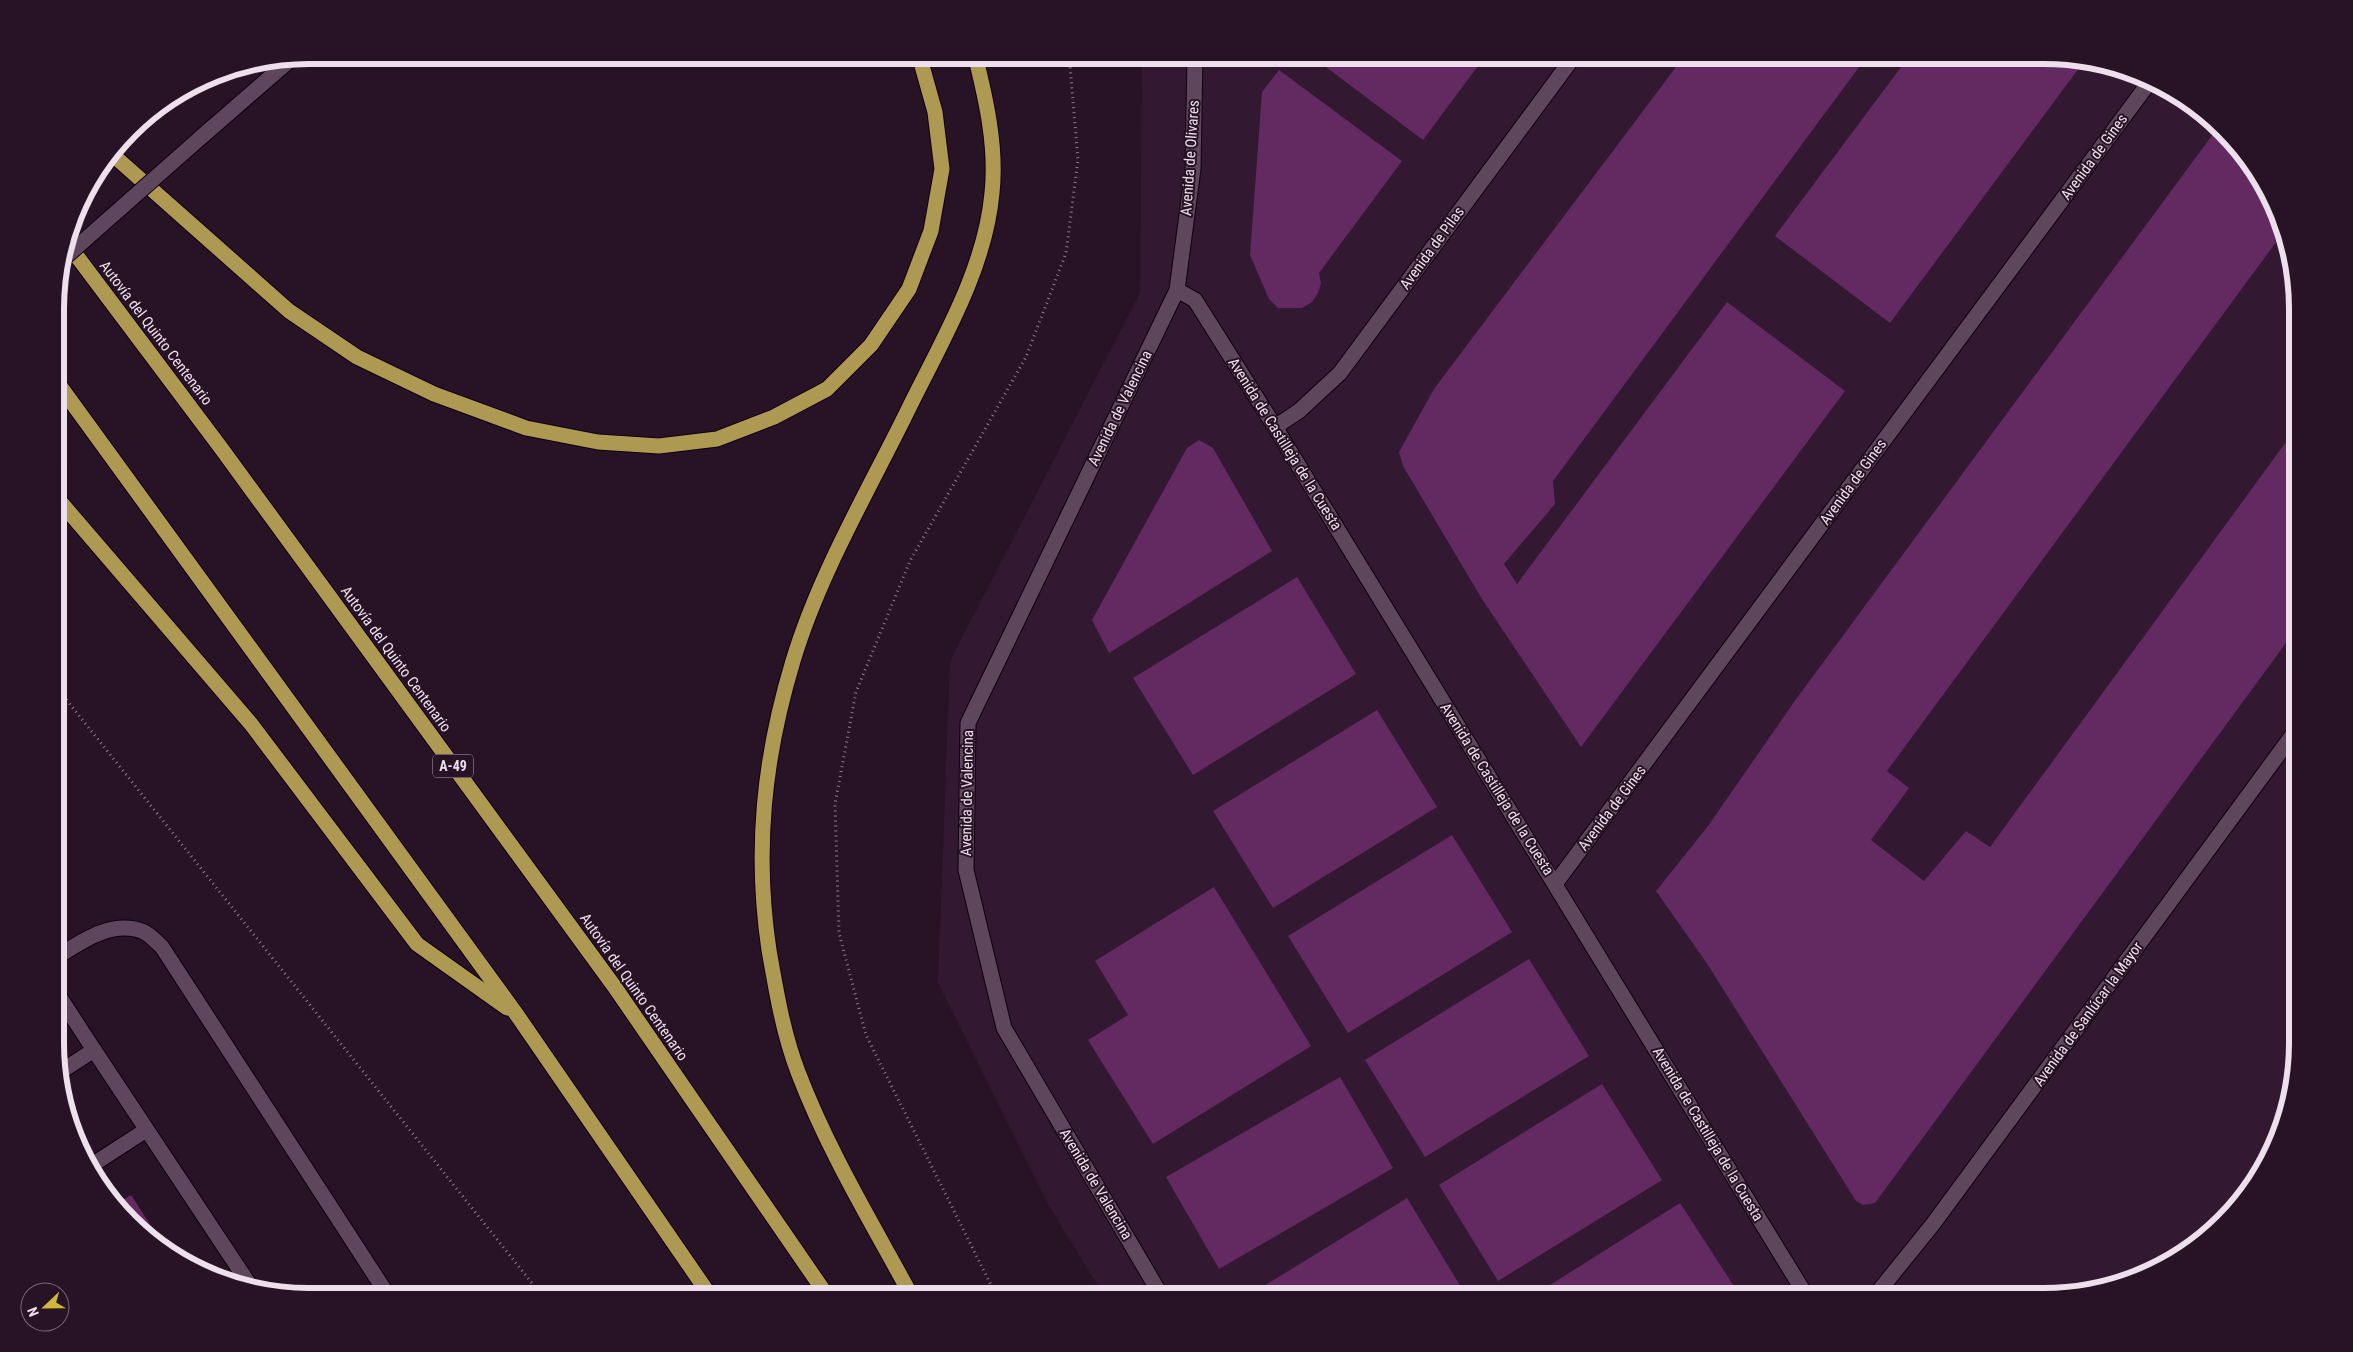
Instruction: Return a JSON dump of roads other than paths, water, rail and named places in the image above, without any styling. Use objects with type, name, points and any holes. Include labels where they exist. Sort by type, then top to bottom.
[{"type":"highway","points":[[116,158],[289,310],[357,357],[434,394],[526,428],[598,442],[669,445],[717,439],[774,417],[827,389],[871,345],[909,288],[931,231],[942,169],[936,112],[922,64]]},
{"type":"highway","points":[[907,1288],[830,1148],[797,1070],[776,993],[763,906],[762,819],[771,742],[794,659],[826,575],[958,307],[981,248],[992,192],[991,133],[976,64]]},
{"type":"highway","name":"Autovía del Quinto Centenario","points":[[71,248],[221,448],[614,986],[822,1288]]},
{"type":"highway","points":[[64,392],[517,1015],[705,1288]]},
{"type":"highway","points":[[64,506],[251,724],[417,944],[517,1015]]},
{"type":"street","name":"Avenida de Olivares","points":[[1177,290],[1193,169],[1195,64]]},
{"type":"street","name":"Avenida de Pilas","points":[[1275,427],[1299,411],[1340,373],[1568,64]]},
{"type":"street","points":[[70,253],[283,65]]},
{"type":"street","name":"Avenida de Gines","points":[[1555,884],[2147,86]]},
{"type":"street","name":"Avenida de Castilleja de la Cuesta","points":[[1177,290],[1195,300],[1275,427],[1803,1288]]},
{"type":"street","name":"Avenida de Valencina","points":[[1157,1288],[1004,1028],[966,870],[968,722],[1177,290]]},
{"type":"street","name":"Avenida de Sanlúcar la Mayor","points":[[1880,1288],[1939,1216],[2289,741]]},
{"type":"street","points":[[64,952],[89,936],[118,928],[144,932],[162,947],[383,1288]]},
{"type":"street","points":[[64,1004],[247,1280]]},
{"type":"street","points":[[65,1069],[94,1050]]},
{"type":"street","points":[[95,1163],[146,1130]]}]
